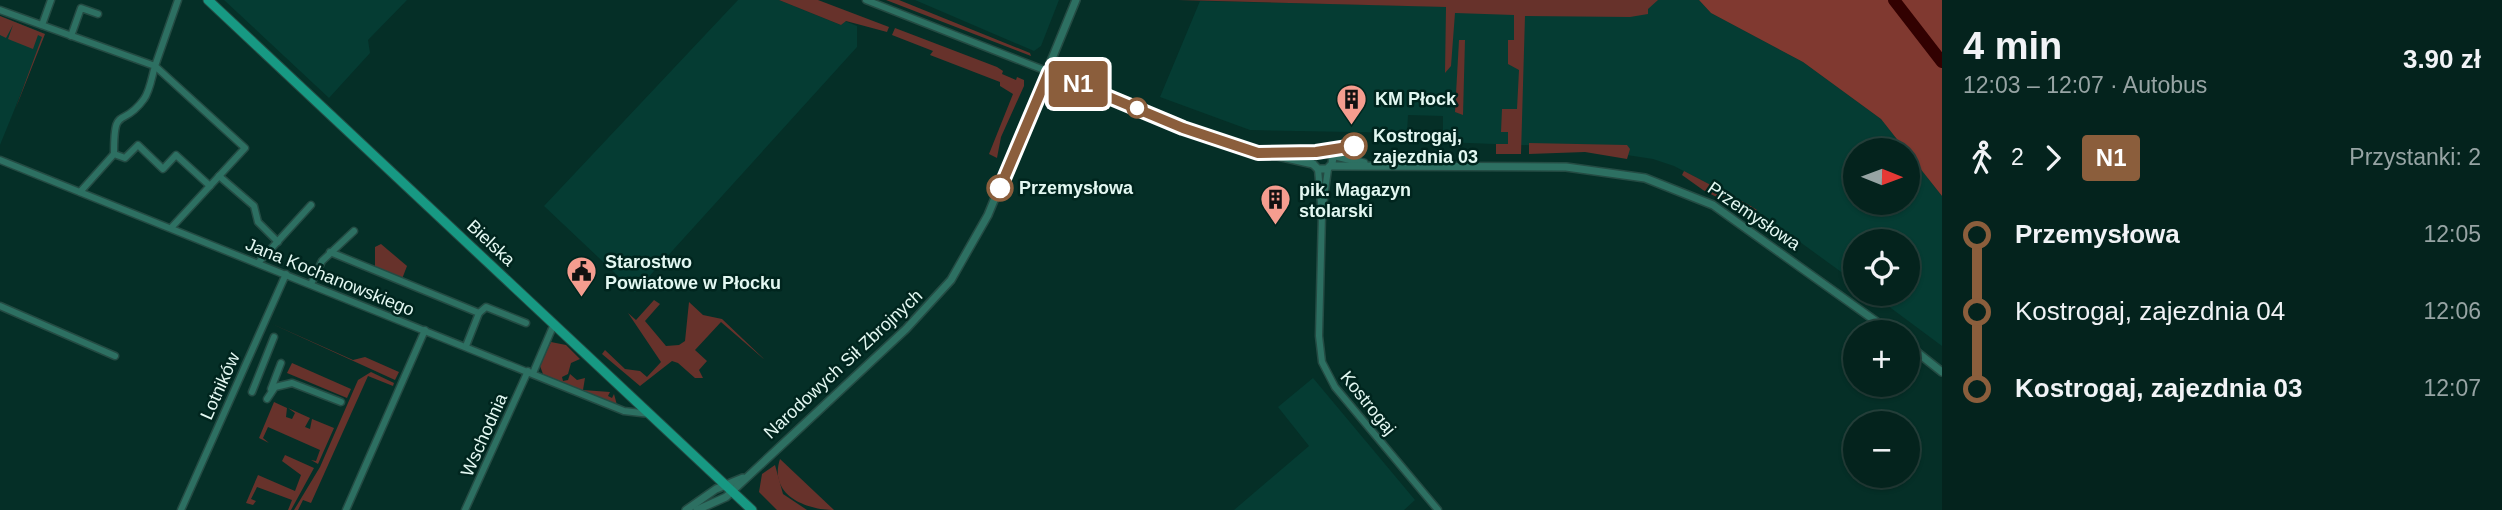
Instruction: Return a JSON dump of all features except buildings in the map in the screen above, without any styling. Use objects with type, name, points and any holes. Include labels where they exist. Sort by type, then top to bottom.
[{"type":"main road","name":"Bielska","points":[[208,0],[752,510]]},
{"type":"street","points":[[42,25],[51,0]]},
{"type":"street","points":[[80,192],[114,155],[114,127],[117,119],[145,98],[178,0]]},
{"type":"street","points":[[866,0],[1227,145],[1316,166],[1316,152],[1267,154]]},
{"type":"street","name":"Narodowych Sił Zbrojnych","points":[[728,488],[745,477],[906,329],[951,280],[985,222],[1049,72],[1076,0]]},
{"type":"street","points":[[71,36],[81,8],[98,14]]},
{"type":"street","points":[[0,10],[155,66],[245,148],[171,228]]},
{"type":"street","points":[[114,155],[125,158],[138,145],[163,169],[176,155],[209,186]]},
{"type":"street","name":"Przemysłowa","points":[[1316,152],[1323,149],[1332,155],[1372,164]]},
{"type":"street","points":[[1330,167],[1332,155]]},
{"type":"street","name":"Jana Kochanowskiego","points":[[0,160],[624,411],[638,415],[650,414]]},
{"type":"street","name":"Przemysłowa","points":[[1316,166],[1372,164],[1579,167],[1634,176],[1674,187],[1713,205],[1749,227],[1875,320]]},
{"type":"street","name":"Kostrogaj","points":[[1316,166],[1322,212]]},
{"type":"street","name":"Kostrogaj","points":[[1330,167],[1322,212],[1319,336],[1324,368],[1335,387],[1438,510]]},
{"type":"street","points":[[219,176],[254,206],[258,222],[278,242]]},
{"type":"street","points":[[258,263],[311,205]]},
{"type":"street","points":[[311,284],[330,252],[354,231]]},
{"type":"street","points":[[330,252],[480,313]]},
{"type":"street","name":"Lotników","points":[[181,510],[286,274]]},
{"type":"street","points":[[0,306],[115,356]]},
{"type":"street","points":[[466,346],[480,313],[486,307],[526,323]]},
{"type":"street","name":"Wschodnia","points":[[465,510],[554,324]]},
{"type":"street","points":[[346,510],[425,330]]},
{"type":"street","points":[[252,392],[274,337]]},
{"type":"street","points":[[1920,355],[1942,372]]},
{"type":"street","points":[[267,399],[281,363]]},
{"type":"street","points":[[270,391],[284,383],[292,383],[341,402]]},
{"type":"street","points":[[624,411],[636,401]]},
{"type":"street","points":[[686,510],[728,488]]},
{"type":"street","points":[[697,510],[715,503],[728,488]]},
{"type":"shaded area","points":[[224,0],[407,0],[368,40],[370,53],[329,98]]},
{"type":"shaded area","points":[[738,0],[779,0],[841,25],[845,21],[857,26],[857,47],[635,292],[544,206]]},
{"type":"shaded area","points":[[779,0],[818,0],[889,27],[887,32],[846,21],[841,25]]},
{"type":"shaded area","points":[[886,0],[899,0],[1030,53],[1031,56]]},
{"type":"shaded area","points":[[915,0],[1059,0],[1041,46],[1034,51]]},
{"type":"shaded area","points":[[1178,0],[1658,0],[1648,9],[1648,14],[1630,17],[1525,16],[1521,154],[1496,154],[1496,144],[1508,144],[1508,132],[1501,132],[1502,109],[1517,109],[1519,70],[1508,64],[1508,40],[1514,40],[1514,15],[1455,13],[1451,66],[1445,73],[1446,7]]},
{"type":"shaded area","points":[[1649,0],[1699,0],[1711,13],[1803,62],[1881,119],[1896,138],[1843,138],[1843,215],[1920,215],[1920,168],[1942,196],[1942,346],[1920,330],[1920,320],[1907,320],[1888,306],[1920,306],[1920,229],[1843,229],[1843,273],[1749,205],[1674,166],[1653,159],[1574,147],[1443,142],[1443,116],[1408,115],[1407,133],[1250,130],[1160,97],[1200,1],[1637,11]]},
{"type":"shaded area","points":[[1699,0],[1942,0],[1942,196],[1920,168],[1920,138],[1896,138],[1881,119],[1803,62],[1711,13]]},
{"type":"shaded area","points":[[0,16],[45,34],[0,145]]},
{"type":"shaded area","points":[[0,16],[45,34],[15,110],[42,37],[38,35],[33,49],[8,39],[13,25],[6,38],[0,35]]},
{"type":"shaded area","points":[[895,28],[997,67],[1003,71],[1002,74],[1016,80],[1017,77],[1024,80],[1024,86],[1001,137],[997,158],[989,154],[1013,94],[1000,86],[1000,82],[930,55],[933,51],[892,35]]},
{"type":"shaded area","points":[[1459,40],[1465,40],[1463,115],[1455,112]]},
{"type":"shaded area","points":[[1529,143],[1627,145],[1630,149],[1627,159],[1585,152],[1529,154]]},
{"type":"shaded area","points":[[1684,171],[1757,210],[1753,216],[1703,190],[1682,175]]},
{"type":"shaded area","points":[[381,244],[407,266],[402,279],[375,267],[375,247]]},
{"type":"shaded area","points":[[654,300],[660,304],[645,321],[666,346],[679,345],[685,341],[689,302],[703,315],[722,319],[765,360],[721,322],[695,350],[707,361],[699,370],[703,378],[695,378],[672,361],[640,386],[602,354],[605,350],[625,369],[640,371],[647,377],[661,362],[628,313],[636,320]]},
{"type":"shaded area","points":[[270,323],[353,360],[365,357],[399,372],[395,380]]},
{"type":"shaded area","points":[[551,342],[566,345],[580,359],[571,363],[568,374],[562,377],[563,381],[568,380],[570,374],[577,380],[585,378],[583,390],[610,392],[608,396],[612,398],[614,394],[617,405],[543,374],[540,366]]},
{"type":"shaded area","points":[[292,363],[351,389],[347,398],[287,373]]},
{"type":"shaded area","points":[[371,372],[394,383],[393,386],[368,376],[311,503],[303,500],[298,510],[294,510],[320,467],[358,380]]},
{"type":"shaded area","points":[[1313,378],[1415,500],[1404,510],[1234,510],[1309,446],[1278,407]]},
{"type":"shaded area","points":[[274,402],[287,408],[286,417],[292,419],[295,413],[288,408],[310,418],[305,427],[310,429],[312,419],[334,428],[318,464],[311,460],[316,461],[320,450],[268,427],[263,438],[269,443],[259,438]]},
{"type":"shaded area","points":[[285,455],[314,468],[291,510],[288,510],[292,500],[257,487],[251,499],[256,501],[253,505],[246,503],[258,475],[295,491],[301,475],[282,461]]},
{"type":"shaded area","points":[[780,459],[834,510],[801,503],[784,491],[779,482]]},
{"type":"shaded area","points":[[775,465],[783,494],[807,510],[777,510],[759,492],[762,474]]},
{"type":"waterway","points":[[1894,0],[1942,62]]},
{"type":"bus line","name":"N1","points":[[1000,188],[1049,72],[1183,128],[1227,145],[1258,153],[1316,152],[1323,149],[1329,151],[1340,146],[1354,146]]},
{"type":"place","name":"KM Płock","points":[[1352,126]]},
{"type":"place","name":"Kostrogaj, zajezdnia 03","points":[[1354,146]]},
{"type":"place","name":"Przemysłowa","points":[[1000,188]]},
{"type":"place","name":"pik. Magazyn stolarski","points":[[1276,227]]},
{"type":"place","name":"Starostwo Powiatowe w Płocku","points":[[582,299]]}]
